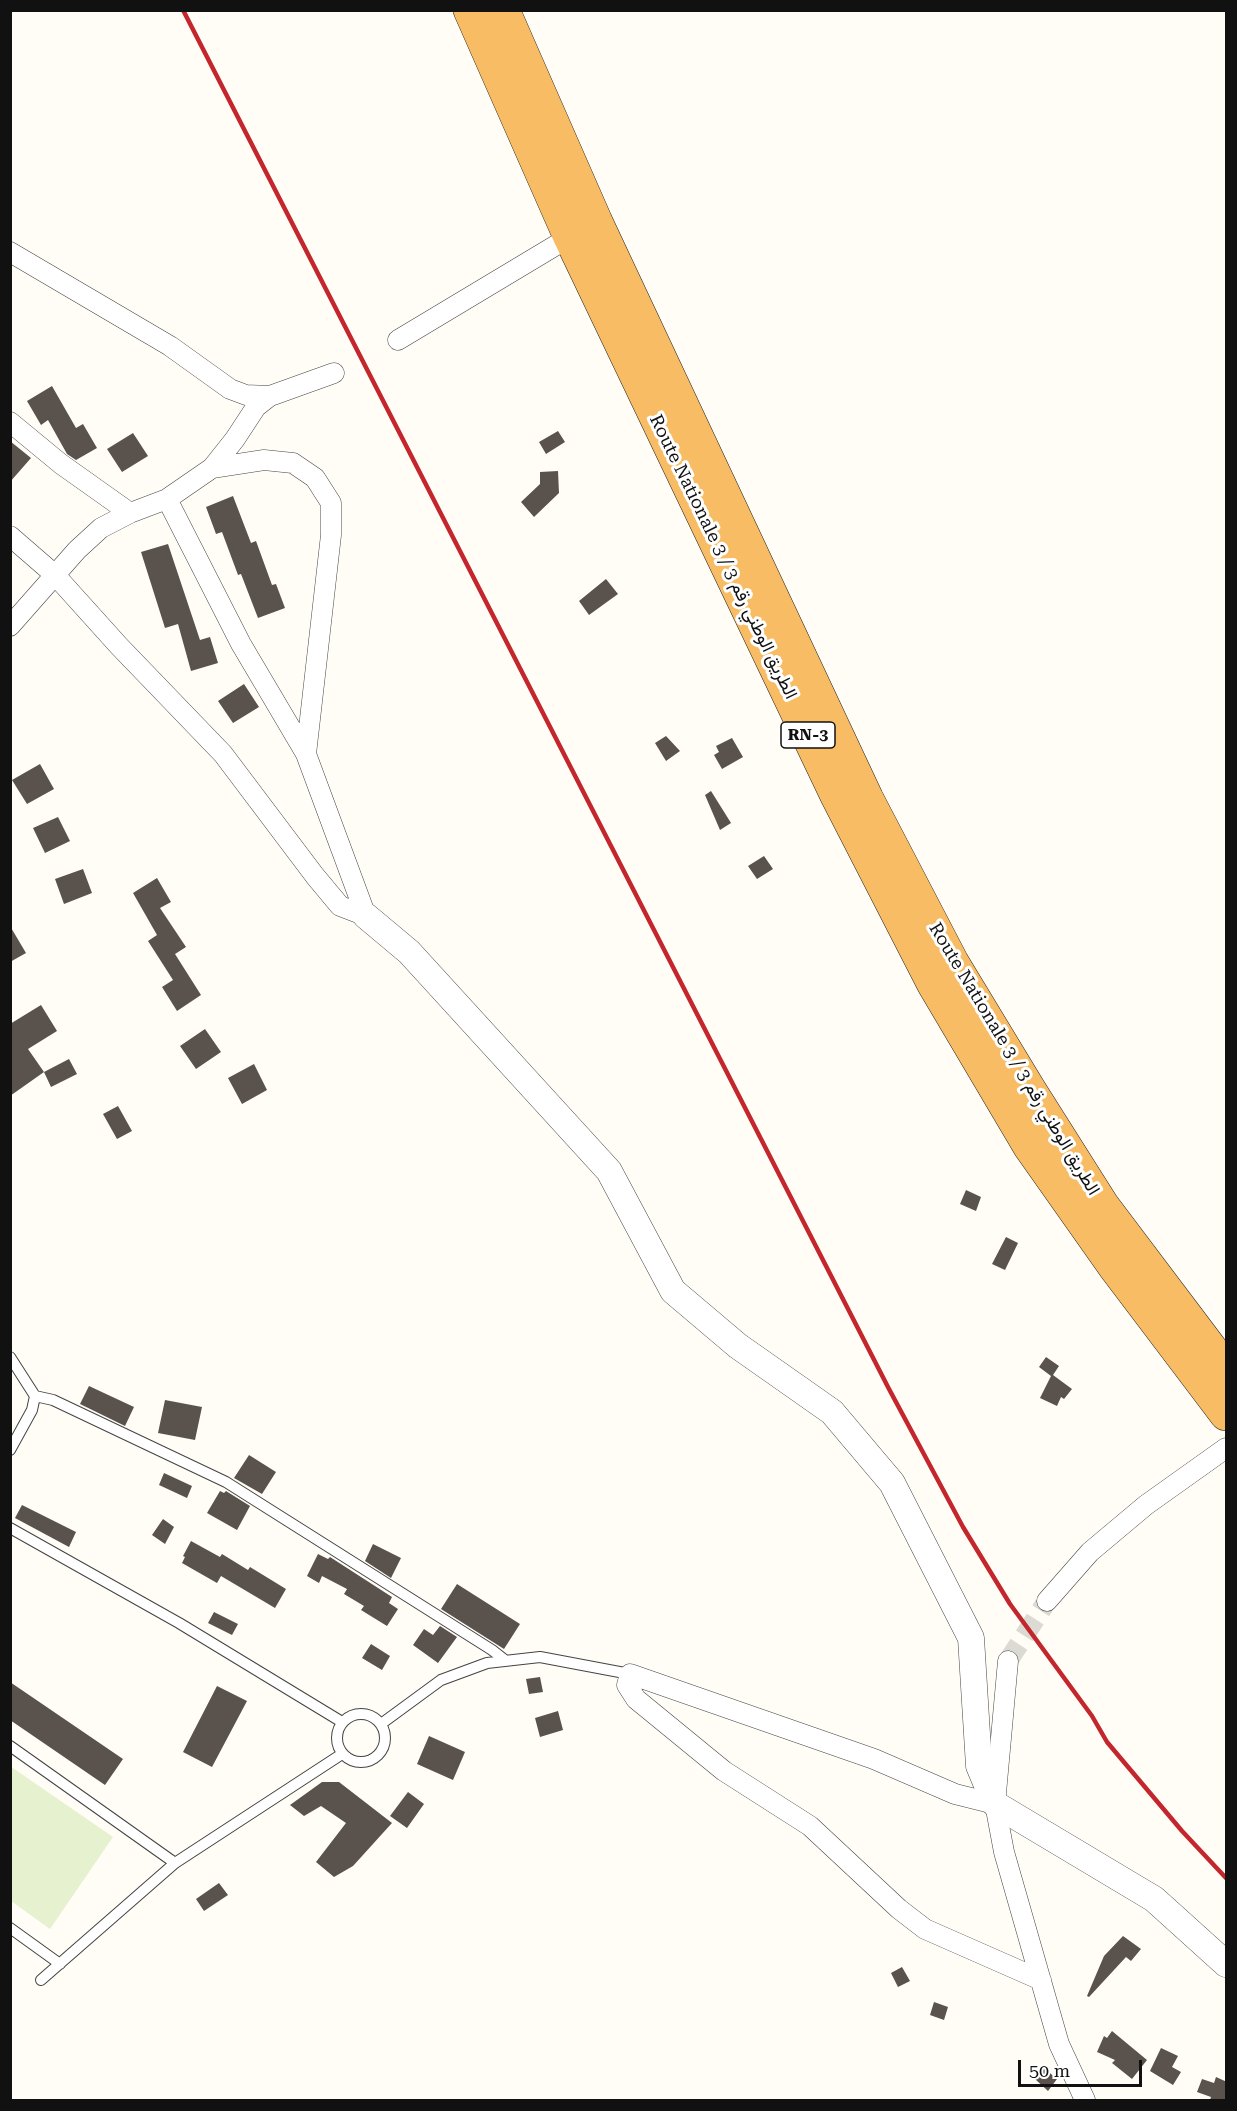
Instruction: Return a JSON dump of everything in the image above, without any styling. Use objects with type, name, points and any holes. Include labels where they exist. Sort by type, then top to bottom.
[{"type":"highway","name":"Route Nationale 3 / الطريق الوطني رقم 3","points":[[470,10],[583,229],[867,799],[951,962],[1103,1206],[1227,1369]]},
{"type":"highway","name":"Route Nationale 3 / الطريق الوطني رقم 3","points":[[503,10],[583,229],[836,794],[933,983],[1030,1147],[1114,1266],[1227,1414]]},
{"type":"street","points":[[398,340],[583,229]]},
{"type":"street","points":[[11,253],[170,346],[230,389],[246,395],[270,396]]},
{"type":"street","points":[[10,626],[77,550],[101,528],[130,513],[167,499],[212,468],[256,407],[270,396],[334,373]]},
{"type":"street","points":[[10,422],[61,464],[130,513]]},
{"type":"street","points":[[212,468],[264,460],[293,463],[315,478],[331,503],[332,535],[306,754]]},
{"type":"street","points":[[167,499],[241,644],[306,754],[366,916]]},
{"type":"street","points":[[10,536],[55,575],[119,646],[223,754],[340,906],[366,916],[409,952],[609,1171],[673,1291],[738,1346],[832,1412],[892,1483],[971,1638],[979,1766],[995,1804],[1004,1852],[1059,2044],[1085,2100]]},
{"type":"street","points":[[1047,1601],[1090,1552],[1146,1505],[1227,1448]]},
{"type":"street","points":[[995,1804],[1008,1661]]},
{"type":"street","points":[[1041,1980],[926,1929],[899,1909],[810,1826],[724,1771],[636,1699],[627,1685],[630,1674],[874,1759],[954,1794],[995,1804],[1154,1899],[1227,1964]]},
{"type":"lane","points":[[10,1357],[35,1396],[53,1401],[226,1482],[506,1661]]},
{"type":"lane","points":[[10,1450],[32,1410],[35,1396]]},
{"type":"lane","points":[[10,1528],[179,1623],[342,1722]]},
{"type":"lane","points":[[381,1724],[441,1680],[487,1663],[540,1657],[630,1674]]},
{"type":"lane","points":[[362,1714],[372,1717],[381,1724],[385,1736],[384,1748],[376,1758],[365,1763],[352,1761],[342,1754],[337,1744],[337,1732],[342,1722],[351,1716],[362,1714]]},
{"type":"lane","points":[[10,1746],[176,1863]]},
{"type":"lane","points":[[41,1980],[176,1863],[342,1754]]},
{"type":"lane","points":[[10,1928],[60,1964]]},
{"type":"green space","points":[[10,1766],[113,1837],[50,1929],[11,1901]]},
{"type":"building","points":[[52,386],[76,428],[83,424],[97,448],[76,460],[67,454],[48,420],[41,425],[27,401]]},
{"type":"building","points":[[558,431],[565,442],[546,454],[539,442]]},
{"type":"building","points":[[133,433],[148,456],[122,472],[107,449]]},
{"type":"building","points":[[10,441],[31,458],[10,482]]},
{"type":"building","points":[[558,471],[559,493],[534,517],[521,502],[540,484],[540,472]]},
{"type":"building","points":[[233,496],[251,543],[256,541],[272,585],[276,584],[285,608],[258,618],[241,574],[238,575],[222,532],[216,534],[206,507]]},
{"type":"building","points":[[168,544],[200,640],[210,637],[218,663],[191,671],[178,624],[165,628],[141,552]]},
{"type":"building","points":[[606,579],[618,594],[589,615],[579,601]]},
{"type":"building","points":[[244,684],[259,707],[233,723],[218,701]]},
{"type":"building","points":[[666,736],[680,751],[666,761],[655,743]]},
{"type":"building","points":[[732,738],[743,757],[722,769],[714,755],[719,752],[716,746]]},
{"type":"building","points":[[40,764],[54,789],[27,804],[12,780]]},
{"type":"building","points":[[711,791],[731,823],[720,830],[705,795]]},
{"type":"building","points":[[58,817],[70,841],[45,853],[33,828]]},
{"type":"building","points":[[764,856],[773,869],[757,879],[748,866]]},
{"type":"building","points":[[83,869],[92,893],[64,904],[55,879]]},
{"type":"building","points":[[157,878],[171,902],[160,908],[186,947],[175,954],[201,995],[177,1011],[162,987],[173,980],[148,941],[157,935],[133,893]]},
{"type":"building","points":[[10,926],[26,953],[10,962]]},
{"type":"building","points":[[41,1005],[57,1031],[28,1049],[44,1072],[10,1096],[10,1024]]},
{"type":"building","points":[[205,1029],[221,1052],[196,1069],[180,1046]]},
{"type":"building","points":[[69,1059],[77,1074],[51,1087],[44,1072]]},
{"type":"building","points":[[254,1064],[267,1090],[242,1104],[228,1078]]},
{"type":"building","points":[[118,1106],[132,1131],[117,1139],[103,1114]]},
{"type":"building","points":[[966,1190],[981,1197],[976,1211],[960,1204]]},
{"type":"building","points":[[1006,1237],[1018,1243],[1005,1270],[992,1264]]},
{"type":"building","points":[[1046,1357],[1059,1366],[1053,1375],[1072,1389],[1064,1399],[1061,1397],[1057,1406],[1040,1398],[1051,1376],[1039,1367]]},
{"type":"building","points":[[89,1386],[134,1407],[125,1426],[80,1404]]},
{"type":"building","points":[[165,1400],[202,1407],[195,1440],[158,1433]]},
{"type":"building","points":[[249,1455],[276,1472],[262,1494],[234,1478]]},
{"type":"building","points":[[164,1473],[192,1486],[187,1498],[159,1485]]},
{"type":"building","points":[[220,1491],[224,1493],[226,1491],[250,1506],[237,1530],[207,1513]]},
{"type":"building","points":[[22,1505],[76,1532],[69,1547],[15,1518]]},
{"type":"building","points":[[163,1519],[174,1527],[165,1544],[152,1535]]},
{"type":"building","points":[[191,1541],[220,1557],[222,1554],[248,1570],[250,1567],[286,1589],[275,1608],[221,1576],[217,1583],[182,1563]]},
{"type":"building","points":[[373,1544],[401,1558],[391,1578],[365,1561]]},
{"type":"building","points":[[318,1554],[328,1559],[330,1557],[392,1597],[389,1603],[398,1609],[387,1626],[361,1610],[364,1606],[344,1594],[347,1589],[322,1576],[319,1583],[307,1576]]},
{"type":"building","points":[[457,1584],[520,1624],[504,1649],[441,1609]]},
{"type":"building","points":[[214,1612],[238,1624],[232,1635],[208,1623]]},
{"type":"building","points":[[440,1626],[457,1637],[438,1663],[413,1645],[424,1629],[433,1635]]},
{"type":"building","points":[[371,1644],[390,1656],[382,1670],[362,1658]]},
{"type":"building","points":[[540,1677],[543,1692],[529,1694],[526,1679]]},
{"type":"building","points":[[10,1682],[123,1759],[105,1785],[10,1720]]},
{"type":"building","points":[[217,1686],[247,1701],[212,1767],[183,1752]]},
{"type":"building","points":[[558,1711],[563,1730],[540,1737],[535,1718]]},
{"type":"building","points":[[429,1736],[465,1752],[453,1780],[417,1764]]},
{"type":"building","points":[[322,1782],[339,1782],[392,1823],[353,1866],[334,1877],[316,1862],[346,1823],[321,1806],[304,1816],[290,1805]]},
{"type":"building","points":[[408,1792],[424,1804],[407,1828],[390,1816]]},
{"type":"building","points":[[219,1883],[228,1895],[204,1911],[196,1899]]},
{"type":"building","points":[[1123,1936],[1141,1949],[1131,1961],[1126,1957],[1089,1997],[1087,1996],[1104,1956]]},
{"type":"building","points":[[902,1967],[910,1981],[898,1987],[891,1973]]},
{"type":"building","points":[[934,2002],[948,2007],[944,2020],[930,2015]]},
{"type":"building","points":[[1112,2031],[1147,2060],[1132,2079],[1112,2063],[1115,2060],[1097,2052],[1104,2036],[1107,2038]]},
{"type":"building","points":[[1161,2048],[1178,2056],[1172,2067],[1181,2072],[1173,2085],[1150,2071]]},
{"type":"building","points":[[1044,2068],[1057,2079],[1048,2091],[1035,2079]]},
{"type":"building","points":[[1216,2077],[1227,2082],[1227,2100],[1210,2100],[1211,2097],[1197,2092],[1202,2079],[1214,2083]]},
{"type":"tunnel","points":[[1008,1661],[1047,1601]]},
{"type":"railway","points":[[183,10],[889,1389],[963,1527],[1010,1604],[1092,1716],[1107,1742],[1182,1831],[1226,1878]]}]
